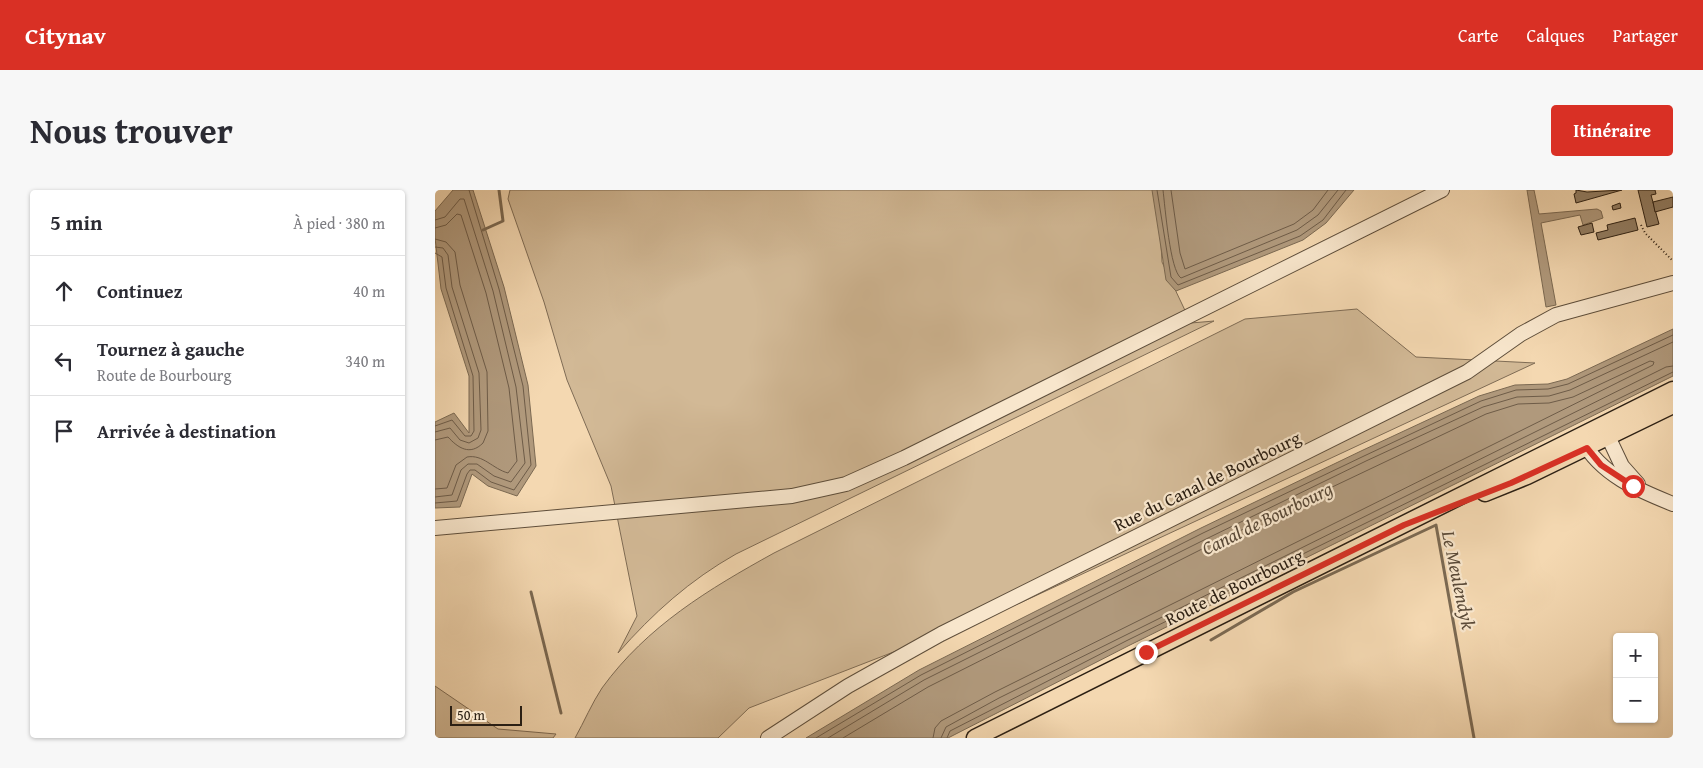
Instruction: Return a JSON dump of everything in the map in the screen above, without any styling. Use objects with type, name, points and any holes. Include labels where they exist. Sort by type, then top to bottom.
[{"type":"main road","name":"Route de Bourbourg","points":[[975,738],[1404,525],[1583,442],[1673,390]]},
{"type":"main road","name":"Route de Bourbourg","points":[[1605,431],[1673,405]]},
{"type":"street","points":[[435,528],[781,497],[809,493],[846,484],[904,458],[1442,190]]},
{"type":"street","name":"Rue du Canal de Bourbourg","points":[[768,738],[854,683],[935,637],[1467,372],[1536,325],[1571,310],[1651,291],[1673,283]]},
{"type":"street","points":[[1605,431],[1625,470],[1637,483],[1657,497]]},
{"type":"street","points":[[1583,442],[1604,468],[1633,486],[1673,504]]},
{"type":"path","points":[[1641,224],[1645,233],[1673,261]]},
{"type":"shaded area","points":[[510,190],[1158,190],[1162,262],[1191,323],[1214,321],[736,554],[703,575],[673,598],[618,653],[637,616],[611,486],[567,380],[544,302],[508,199]]},
{"type":"shaded area","points":[[1357,309],[1416,357],[1535,363],[1020,603],[749,708],[718,738],[575,738],[602,688],[639,646],[659,628],[703,595],[774,553],[1245,319]]},
{"type":"shaded area","points":[[435,686],[498,729],[556,734],[553,738],[435,738]]},
{"type":"water","points":[[453,190],[473,190],[504,287],[528,385],[536,466],[517,496],[488,486],[472,474],[460,507],[435,508],[435,422],[454,413],[469,433],[469,376],[441,289],[435,238],[435,211]]},
{"type":"water","points":[[1152,190],[1354,190],[1326,223],[1303,240],[1176,291],[1166,280]]},
{"type":"water","points":[[1527,190],[1534,190],[1539,214],[1597,209],[1601,211],[1603,218],[1583,225],[1580,215],[1541,223],[1556,305],[1546,307]]},
{"type":"water","name":"Canal de Bourbourg","points":[[1673,329],[1673,376],[1128,646],[948,738],[806,738],[919,670],[1201,528],[1361,451],[1479,396],[1515,385],[1548,384],[1567,379]]},
{"type":"building","points":[[1576,190],[1587,192],[1622,190],[1576,203],[1574,194]]},
{"type":"building","points":[[1638,190],[1655,190],[1656,194],[1651,195],[1659,224],[1647,227]]},
{"type":"building","points":[[1673,197],[1673,207],[1655,212],[1653,202]]},
{"type":"building","points":[[1620,203],[1621,208],[1613,210],[1612,206]]},
{"type":"building","points":[[1635,218],[1638,230],[1598,240],[1596,233],[1608,230],[1607,225]]},
{"type":"building","points":[[1592,223],[1594,232],[1581,235],[1578,227]]},
{"type":"waterway","points":[[483,230],[503,221],[499,190]]},
{"type":"waterway","name":"Le Meulendyk","points":[[1211,640],[1293,592],[1436,525],[1474,738]]},
{"type":"waterway","points":[[531,592],[561,713]]},
{"type":"route","points":[[1146,652],[1404,525],[1511,483],[1587,448],[1604,468],[1633,486]]}]
